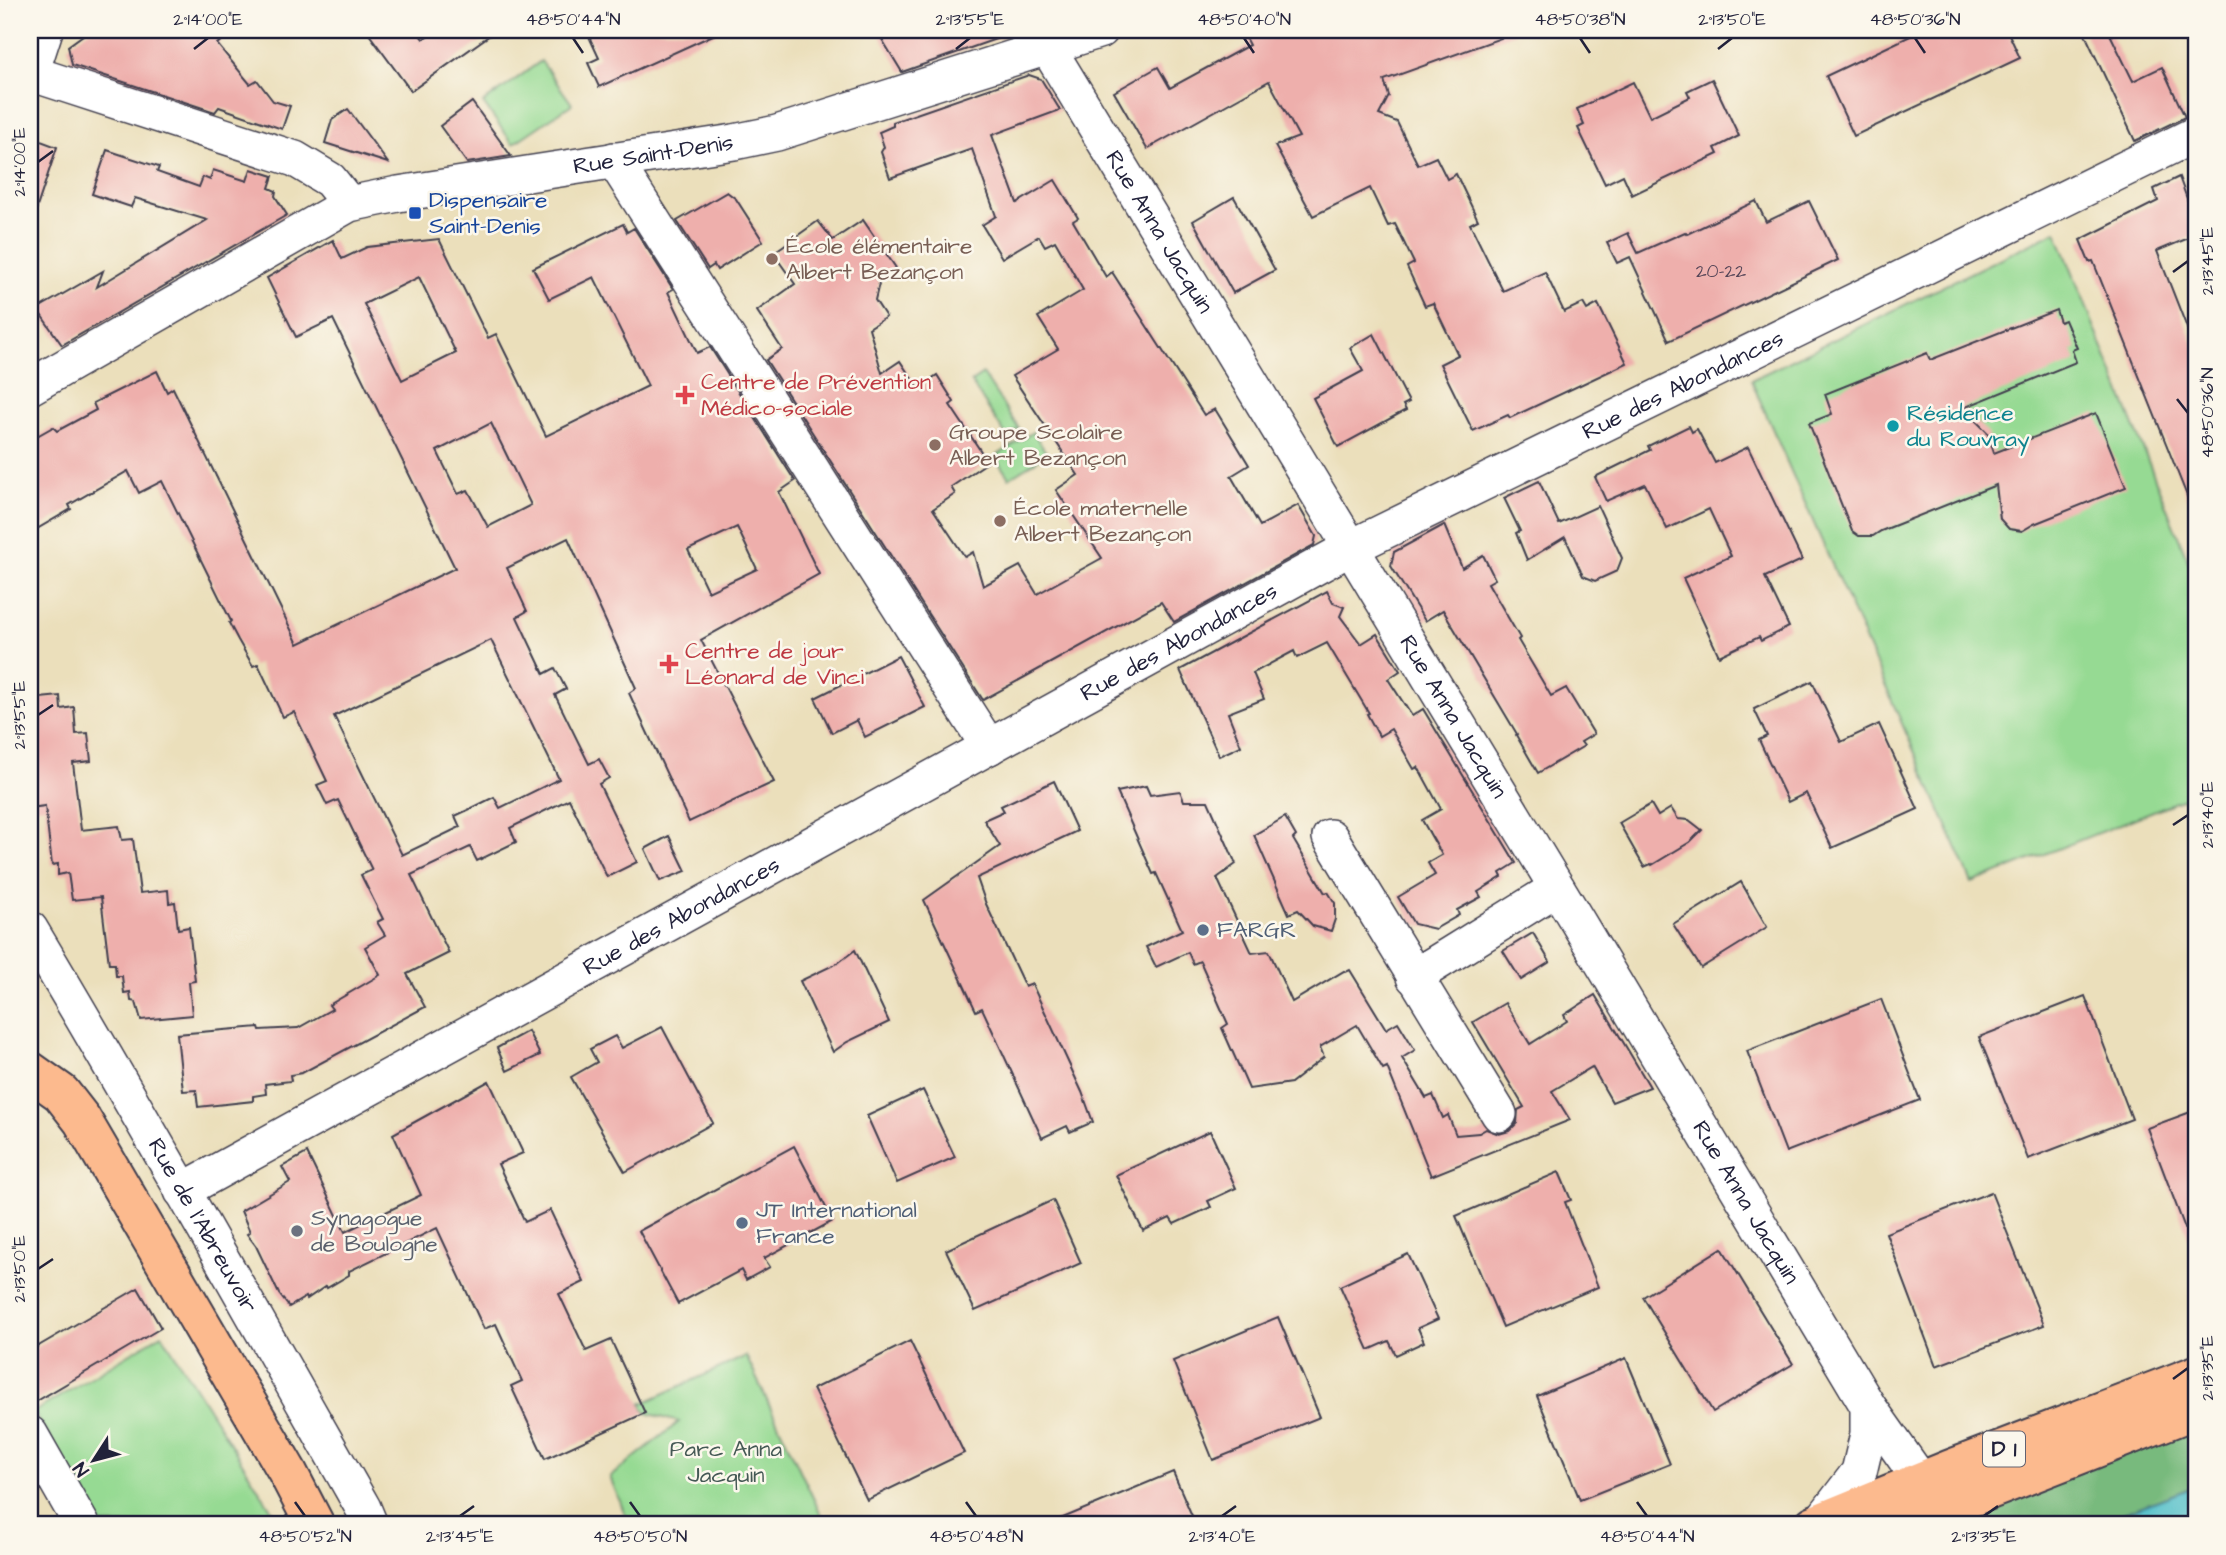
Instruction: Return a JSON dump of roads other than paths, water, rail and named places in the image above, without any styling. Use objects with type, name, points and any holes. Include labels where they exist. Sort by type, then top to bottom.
[{"type":"main road","points":[[30,1071],[61,1093],[82,1120],[287,1471],[315,1525]]},
{"type":"main road","name":"D 1","points":[[1817,1524],[1921,1481],[2196,1376]]},
{"type":"main road","name":"D 1","points":[[1900,1525],[2196,1409]]},
{"type":"street","points":[[45,30],[30,73],[295,159],[331,180],[349,204]]},
{"type":"street","name":"Rue Saint-Denis","points":[[30,387],[349,204],[777,133],[1043,39],[1101,30]]},
{"type":"street","name":"Rue Anna Jacquin","points":[[1043,39],[1868,1406],[1921,1481]]},
{"type":"street","name":"Rue des Abondances","points":[[183,1191],[1350,548],[2196,134]]},
{"type":"street","points":[[614,160],[989,747]]},
{"type":"street","points":[[1330,837],[1499,1114]]},
{"type":"street","points":[[1414,977],[1557,888]]},
{"type":"street","name":"Rue de l'Abreuvoir","points":[[30,929],[112,1066],[363,1507],[370,1525]]},
{"type":"street","points":[[1817,1524],[1858,1472],[1868,1434],[1868,1406]]},
{"type":"street","points":[[30,1434],[82,1525]]},
{"type":"water","points":[[2196,1486],[2196,1525],[2092,1525]]},
{"type":"place","name":"Dispensaire Saint-Denis","points":[[415,213]]},
{"type":"place","name":"École élémentaire Albert Bezançon","points":[[772,259]]},
{"type":"place","name":"Centre de Prévention Médico-sociale","points":[[685,395]]},
{"type":"place","name":"Résidence du Rouvray","points":[[1893,426]]},
{"type":"place","name":"Groupe Scolaire Albert Bezançon","points":[[935,445]]},
{"type":"place","name":"École maternelle Albert Bezançon","points":[[1000,521]]},
{"type":"place","name":"Centre de jour Léonard de Vinci","points":[[669,664]]},
{"type":"place","name":"FARGR","points":[[1203,930]]},
{"type":"place","name":"JT International France","points":[[742,1223]]},
{"type":"place","name":"Synagogue de Boulogne","points":[[297,1231]]},
{"type":"park label","name":"Parc Anna Jacquin","points":[[726,1462]]}]
